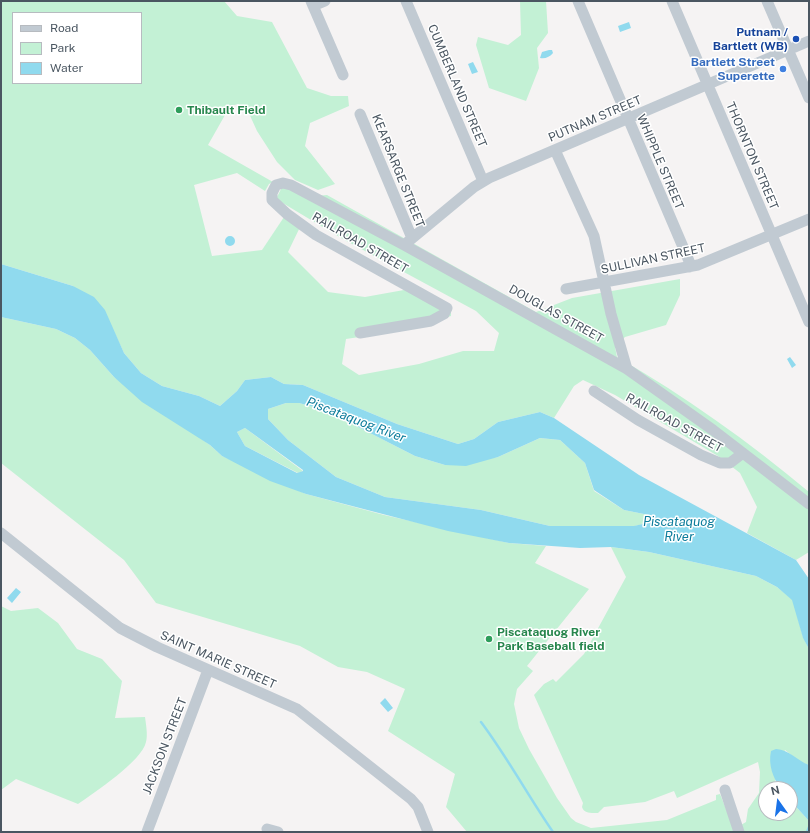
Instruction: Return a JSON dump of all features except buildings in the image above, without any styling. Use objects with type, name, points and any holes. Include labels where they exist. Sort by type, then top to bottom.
[{"type":"street","points":[[325,1],[312,4],[343,75]]},
{"type":"street","name":"CUMBERLAND STREET","points":[[406,1],[483,181]]},
{"type":"street","name":"WHIPPLE STREET","points":[[578,1],[689,261],[689,267]]},
{"type":"street","name":"THORNTON STREET","points":[[672,1],[809,322]]},
{"type":"street","points":[[767,1],[809,98]]},
{"type":"street","name":"PUTNAM STREET","points":[[408,242],[483,181],[809,41]]},
{"type":"street","name":"KEARSARGE STREET","points":[[360,114],[408,242]]},
{"type":"street","points":[[555,150],[594,236],[610,314],[627,370]]},
{"type":"street","name":"DOUGLAS STREET","points":[[273,190],[280,183],[291,186],[408,242],[627,370],[713,430],[809,504]]},
{"type":"street","name":"RAILROAD STREET","points":[[273,190],[272,200],[277,206],[316,235],[447,308],[444,314],[431,321],[360,333]]},
{"type":"street","name":"SULLIVAN STREET","points":[[566,289],[689,267],[707,262],[809,219]]},
{"type":"street","name":"RAILROAD STREET","points":[[594,391],[638,420],[707,458],[720,463],[730,463],[743,454]]},
{"type":"street","name":"SAINT MARIE STREET","points":[[1,533],[120,628],[304,714],[411,799],[421,813],[428,832]]},
{"type":"street","name":"JACKSON STREET","points":[[147,832],[208,670]]},
{"type":"street","points":[[725,790],[740,832]]},
{"type":"street","points":[[267,829],[278,832]]},
{"type":"green space","points":[[1,1],[224,1],[237,16],[272,22],[307,88],[331,96],[348,96],[349,106],[310,123],[305,146],[335,184],[318,190],[295,180],[277,162],[257,131],[247,109],[238,104],[220,109],[219,112],[225,115],[208,145],[273,182],[269,184],[265,191],[237,173],[194,185],[212,256],[262,250],[286,214],[302,223],[288,252],[328,292],[365,297],[415,288],[451,307],[451,316],[413,329],[346,339],[342,364],[359,375],[419,364],[463,351],[494,351],[499,333],[476,311],[341,238],[276,199],[282,187],[288,187],[305,197],[327,195],[536,312],[572,298],[680,279],[680,295],[666,325],[625,337],[615,347],[617,357],[716,420],[809,492],[809,552],[796,560],[747,533],[757,507],[740,473],[718,456],[615,395],[583,380],[574,386],[554,418],[540,412],[498,422],[474,439],[458,444],[397,424],[303,385],[284,384],[271,377],[245,380],[237,391],[220,406],[199,396],[162,386],[141,373],[124,353],[115,334],[73,286],[1,264]]},
{"type":"green space","points":[[520,1],[546,1],[548,33],[537,48],[539,68],[526,101],[489,88],[476,45],[478,37],[508,45],[521,35]]},
{"type":"green space","points":[[1,317],[56,329],[75,338],[90,350],[114,377],[210,445],[222,456],[306,494],[384,515],[509,543],[546,546],[535,563],[589,589],[527,666],[533,671],[517,689],[514,704],[519,728],[529,749],[557,798],[571,818],[576,822],[591,828],[667,820],[716,800],[716,795],[720,794],[734,829],[746,822],[748,809],[758,794],[758,821],[798,821],[798,809],[809,821],[809,832],[467,832],[446,807],[455,774],[388,731],[405,689],[367,672],[338,667],[300,646],[156,603],[124,560],[1,463]]},
{"type":"green space","points":[[286,403],[299,403],[325,410],[415,456],[445,465],[498,457],[540,438],[560,440],[585,463],[594,491],[624,510],[654,516],[651,522],[635,526],[550,526],[481,510],[385,497],[336,477],[288,440],[268,419],[268,409]]},
{"type":"green space","points":[[245,428],[303,471],[298,473],[245,446],[237,432]]},
{"type":"green space","points":[[611,547],[649,552],[756,576],[777,587],[793,600],[803,637],[809,649],[809,765],[800,762],[785,750],[775,781],[760,781],[758,762],[677,798],[674,791],[645,802],[604,807],[598,813],[588,813],[584,811],[582,807],[583,803],[534,695],[544,684],[553,679],[556,682],[584,654],[626,577]]},
{"type":"green space","points":[[1,606],[11,611],[38,608],[58,623],[77,649],[102,659],[122,681],[115,718],[145,717],[147,736],[143,750],[127,767],[78,804],[16,779],[1,790]]},
{"type":"water","points":[[629,22],[631,28],[620,32],[618,26]]},
{"type":"water","points":[[552,50],[553,53],[549,57],[540,58],[542,52]]},
{"type":"water","points":[[473,62],[478,72],[472,74],[468,64]]},
{"type":"water","points":[[230,236],[235,241],[230,246],[225,241]]},
{"type":"water","name":"Piscataquog River","points":[[1,264],[73,286],[94,297],[105,310],[124,353],[141,373],[162,386],[199,396],[220,406],[237,391],[245,380],[271,377],[284,384],[303,385],[397,424],[458,444],[474,439],[498,422],[540,412],[554,418],[639,475],[796,560],[809,579],[809,649],[803,638],[792,600],[777,587],[756,576],[649,552],[611,547],[580,548],[509,543],[448,531],[306,494],[270,481],[222,456],[210,445],[142,402],[114,377],[90,350],[75,338],[56,329],[1,317]],"holes":[[[286,403],[299,403],[325,410],[415,456],[445,465],[466,466],[498,457],[540,438],[560,440],[585,463],[594,490],[624,510],[654,516],[651,522],[634,526],[550,526],[481,510],[385,497],[336,477],[288,440],[268,419],[268,409]],[[245,428],[303,470],[303,471],[297,473],[245,446],[237,432]]]},
{"type":"water","points":[[790,357],[796,365],[792,368],[787,359]]},
{"type":"water","points":[[16,588],[21,592],[12,603],[7,598]]},
{"type":"water","points":[[385,698],[393,708],[388,712],[380,703]]},
{"type":"water","points":[[776,749],[785,751],[809,765],[809,821],[798,809],[798,781],[776,780],[770,761],[771,751]]},
{"type":"waterway","points":[[481,722],[553,832]]},
{"type":"waterway","points":[[807,832],[809,827]]},
{"type":"place","name":"Putnam / Bartlett (WB)","points":[[796,39]]},
{"type":"place","name":"Bartlett Street Superette","points":[[783,69]]},
{"type":"place","name":"Thibault Field","points":[[179,110]]},
{"type":"place","name":"Piscataquog River Park Baseball field","points":[[489,639]]}]
